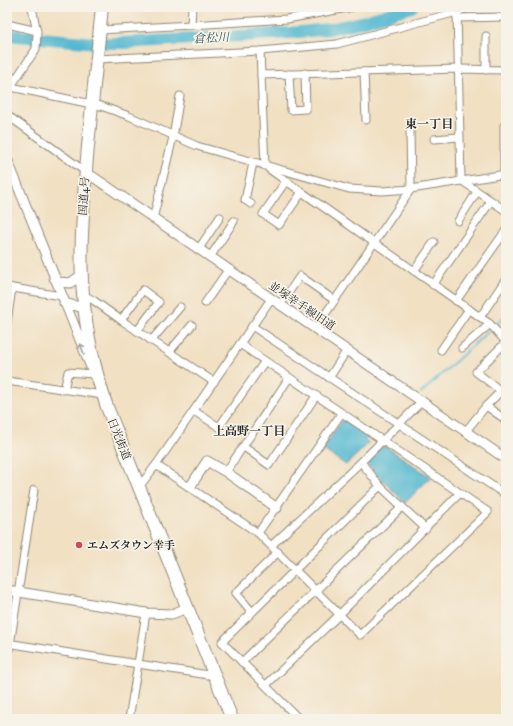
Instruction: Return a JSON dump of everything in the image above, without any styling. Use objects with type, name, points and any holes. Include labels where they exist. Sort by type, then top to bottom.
[{"type":"highway","name":"国道4号","points":[[98,385],[84,308],[81,241],[92,104],[102,7]]},
{"type":"highway","name":"日光街道","points":[[98,385],[232,719]]},
{"type":"street","points":[[32,7],[37,32],[36,49],[9,90],[92,104],[129,116],[173,137],[265,166],[304,175],[348,189],[382,191],[411,189],[505,174],[504,126]]},
{"type":"street","points":[[191,25],[192,7]]},
{"type":"street","points":[[100,32],[287,19],[353,7]]},
{"type":"street","points":[[457,15],[468,7]]},
{"type":"street","points":[[457,15],[461,180]]},
{"type":"street","points":[[98,54],[260,51],[338,44],[457,15],[506,17]]},
{"type":"street","points":[[7,24],[37,32]]},
{"type":"street","points":[[486,36],[486,70]]},
{"type":"street","points":[[260,51],[265,166]]},
{"type":"street","points":[[261,75],[458,69],[506,70]]},
{"type":"street","points":[[364,72],[366,120]]},
{"type":"street","points":[[289,74],[291,110],[306,109],[304,74]]},
{"type":"street","points":[[153,219],[173,137],[180,96]]},
{"type":"street","points":[[7,115],[86,172]]},
{"type":"street","points":[[315,329],[373,242],[411,189],[410,129]]},
{"type":"street","points":[[434,139],[459,137]]},
{"type":"street","name":"日光街道","points":[[7,159],[98,385]]},
{"type":"street","points":[[251,204],[245,200],[253,162]]},
{"type":"street","points":[[265,166],[490,324],[506,342],[476,372],[503,388],[466,431]]},
{"type":"street","name":"並塚幸手線旧道","points":[[86,172],[198,250],[506,459]]},
{"type":"street","points":[[461,180],[506,211]]},
{"type":"street","points":[[286,181],[263,214],[274,222],[279,225],[302,192]]},
{"type":"street","points":[[458,221],[477,192]]},
{"type":"street","points":[[434,285],[491,201]]},
{"type":"street","points":[[198,250],[220,217]]},
{"type":"street","points":[[210,257],[234,221]]},
{"type":"street","points":[[456,301],[506,230]]},
{"type":"street","points":[[414,271],[434,242]]},
{"type":"street","points":[[205,303],[228,270]]},
{"type":"street","points":[[54,278],[58,282],[70,283],[82,275]]},
{"type":"street","points":[[280,305],[300,276],[334,300]]},
{"type":"street","points":[[478,316],[483,313],[506,279]]},
{"type":"street","points":[[7,322],[10,287],[63,299],[84,308]]},
{"type":"street","points":[[121,320],[143,290],[158,302],[138,332]]},
{"type":"street","points":[[83,295],[94,300],[151,341],[214,382]]},
{"type":"street","points":[[139,487],[194,411],[271,299]]},
{"type":"street","points":[[151,341],[180,307]]},
{"type":"street","points":[[441,350],[469,309]]},
{"type":"street","points":[[462,348],[490,324]]},
{"type":"street","points":[[168,352],[192,325]]},
{"type":"street","points":[[252,326],[506,495]]},
{"type":"street","points":[[156,465],[258,533],[272,545],[360,635],[488,512],[341,414],[240,344]]},
{"type":"street","points":[[329,378],[347,350]]},
{"type":"street","points":[[194,411],[220,427],[265,361]]},
{"type":"street","points":[[64,390],[68,372],[98,385]]},
{"type":"street","points":[[226,472],[289,378]]},
{"type":"street","points":[[7,381],[64,390],[98,385]]},
{"type":"street","points":[[244,447],[269,465],[316,396]]},
{"type":"street","points":[[272,545],[361,462],[422,401]]},
{"type":"street","points":[[486,406],[506,420]]},
{"type":"street","points":[[258,533],[277,508],[341,414]]},
{"type":"street","points":[[190,487],[207,461],[226,472],[277,508]]},
{"type":"street","points":[[361,462],[380,486],[426,529]]},
{"type":"street","points":[[299,719],[222,642],[380,486]]},
{"type":"street","points":[[7,664],[9,643],[34,490]]},
{"type":"street","points":[[266,685],[426,529],[460,493]]},
{"type":"street","points":[[242,662],[402,507]]},
{"type":"street","points":[[252,612],[236,593],[278,552]]},
{"type":"street","points":[[7,590],[146,613],[172,614],[187,608]]},
{"type":"street","points":[[129,719],[146,613]]},
{"type":"street","points":[[9,643],[215,676]]},
{"type":"water","points":[[346,419],[369,435],[365,439],[369,443],[346,465],[322,449],[342,421]]},
{"type":"water","points":[[385,446],[431,477],[405,503],[367,464],[367,459],[381,447]]},
{"type":"waterway","name":"倉松川","points":[[7,35],[96,43],[123,43],[290,33],[329,29],[361,22],[412,7]]},
{"type":"waterway","points":[[494,326],[506,315]]},
{"type":"waterway","points":[[421,393],[491,329]]},
{"type":"place","name":"エムズタウン幸手","points":[[79,545]]},
{"type":"district","name":"東一丁目","points":[[429,124]]},
{"type":"district","name":"上高野一丁目","points":[[249,431]]}]
